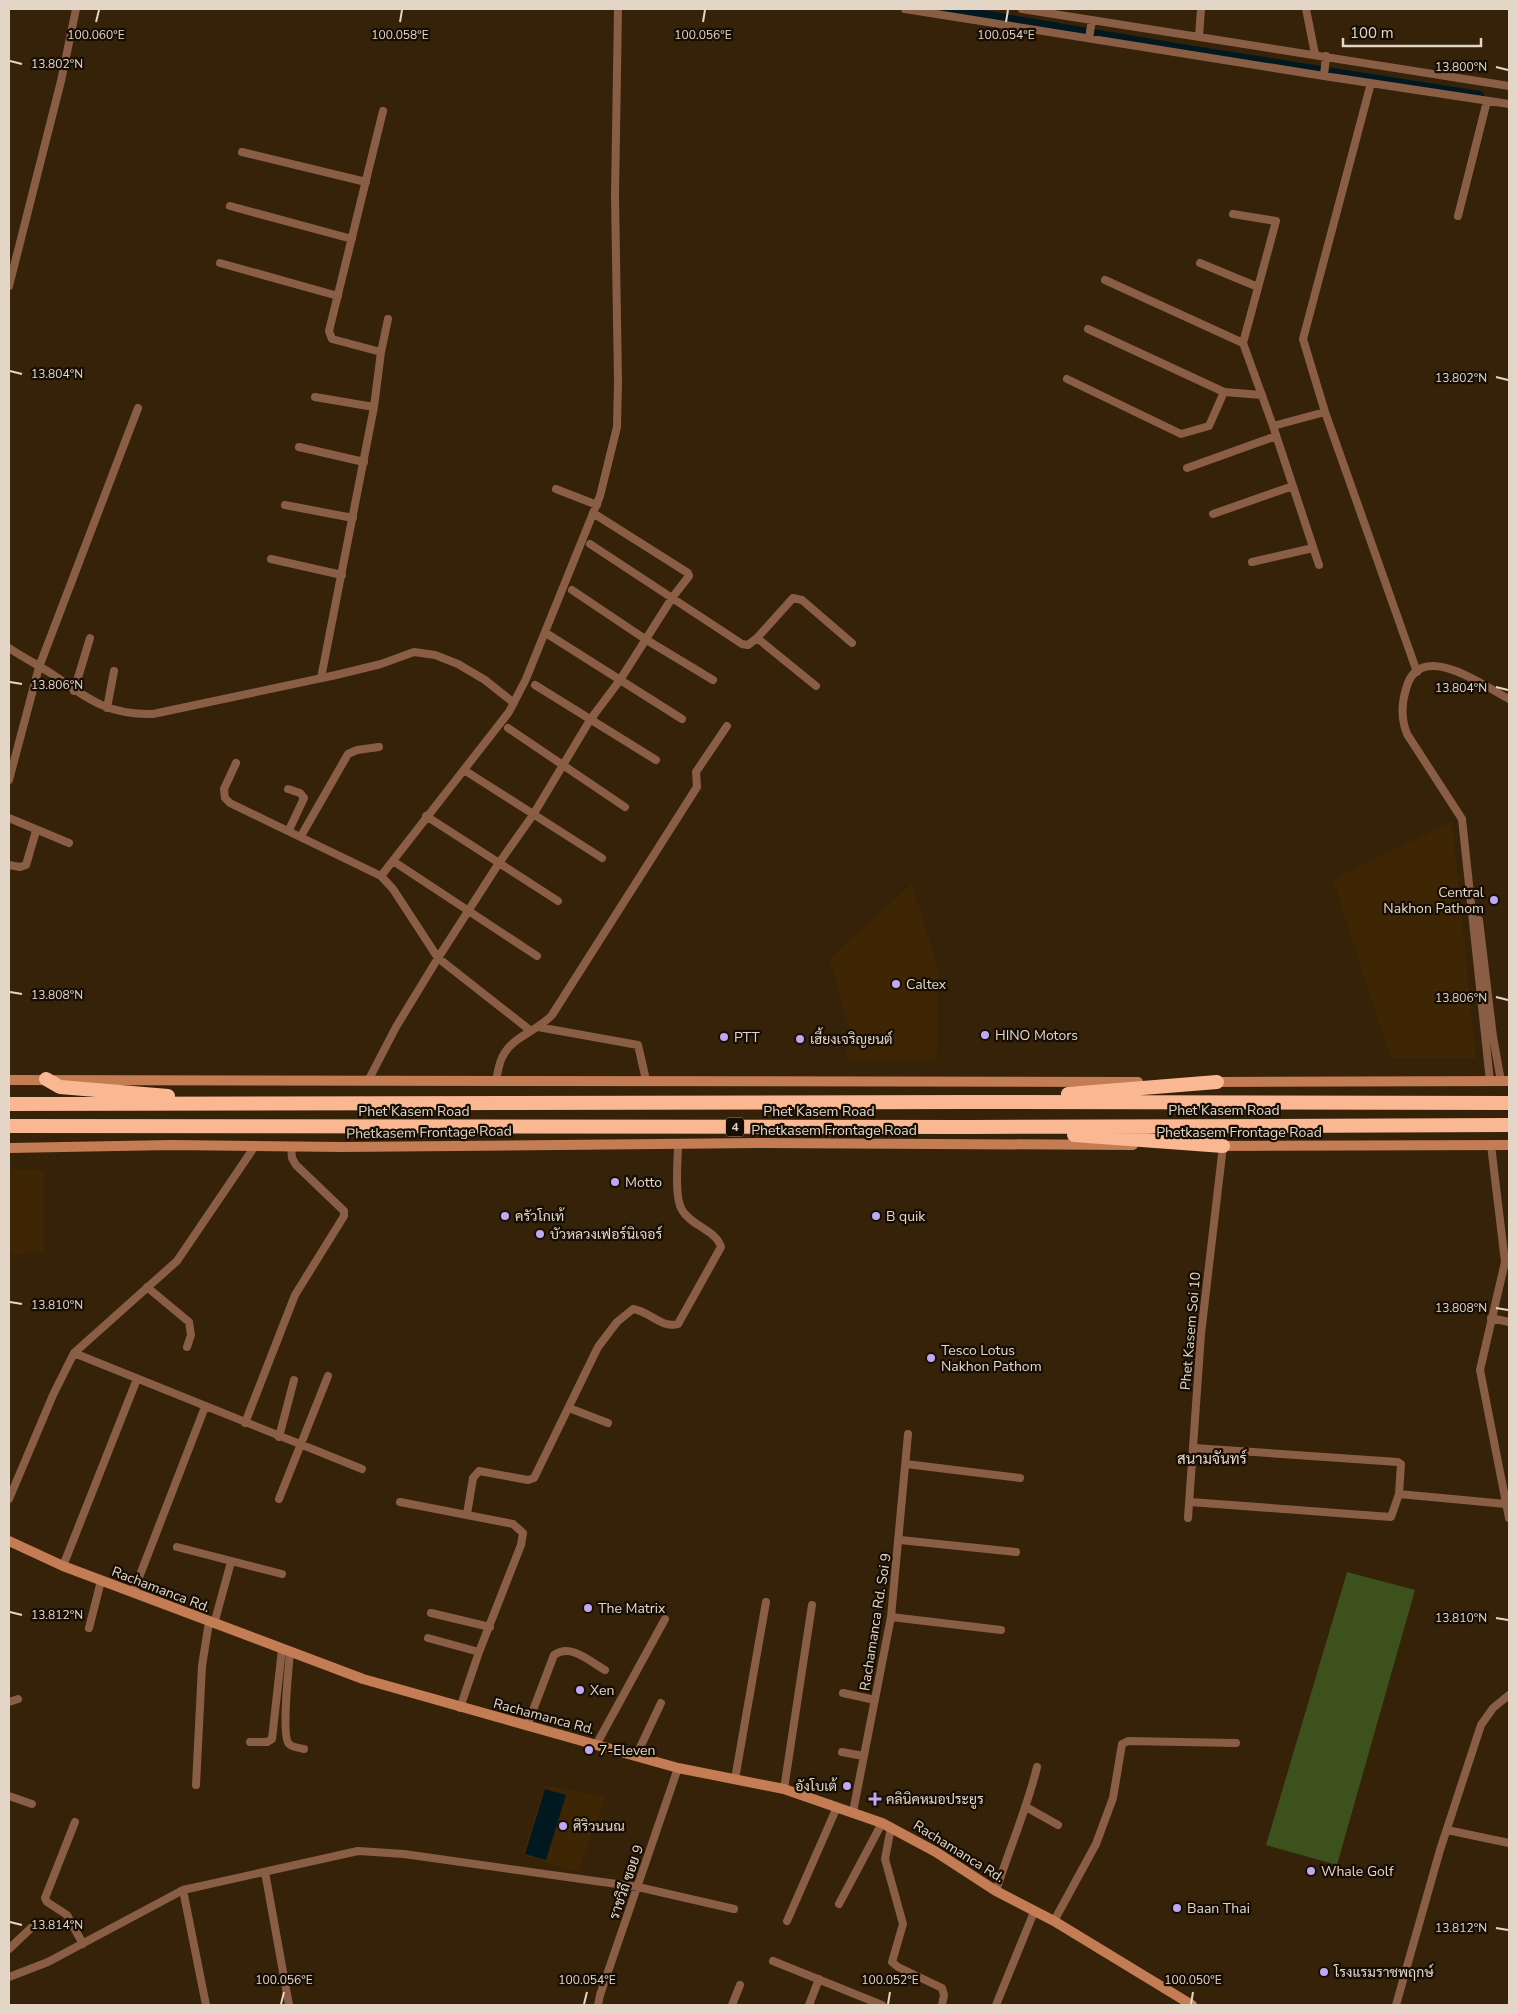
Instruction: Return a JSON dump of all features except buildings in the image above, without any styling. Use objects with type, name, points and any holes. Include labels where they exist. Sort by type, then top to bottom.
[{"type":"highway","points":[[46,1079],[60,1087],[192,1098],[200,1104]]},
{"type":"highway","points":[[970,1102],[1217,1082]]},
{"type":"highway","name":"Phet Kasem Road","points":[[9,1104],[1509,1103]]},
{"type":"highway","name":"Phet Kasem Road","points":[[9,1126],[972,1127],[1509,1125]]},
{"type":"highway","points":[[972,1127],[1223,1146]]},
{"type":"main road","points":[[9,1080],[1500,1081]]},
{"type":"main road","name":"Phetkasem Frontage Road","points":[[9,1148],[759,1143],[1223,1146],[1509,1145]]},
{"type":"main road","name":"Rachamanca Rd.","points":[[9,1541],[101,1581],[363,1679],[460,1708],[678,1768],[784,1789],[887,1825],[936,1852],[996,1891],[1054,1922],[1192,2005]]},
{"type":"street","points":[[9,286],[61,80],[76,9]]},
{"type":"street","points":[[382,876],[514,702],[597,505],[616,427],[618,400],[615,195],[618,9]]},
{"type":"street","points":[[905,9],[1509,104]]},
{"type":"street","points":[[1022,9],[1092,23],[1199,36],[1315,54],[1326,59],[1509,86]]},
{"type":"street","points":[[1199,36],[1201,9]]},
{"type":"street","points":[[1306,9],[1315,54]]},
{"type":"street","points":[[1089,37],[1092,23]]},
{"type":"street","points":[[1324,74],[1326,59]]},
{"type":"street","points":[[1371,83],[1323,270],[1302,339],[1325,412],[1417,672]]},
{"type":"street","points":[[1458,216],[1487,101]]},
{"type":"street","points":[[381,352],[332,339],[329,331],[384,111]]},
{"type":"street","points":[[242,152],[366,182]]},
{"type":"street","points":[[230,206],[352,239]]},
{"type":"street","points":[[1233,214],[1276,221],[1243,343],[1273,426],[1319,565]]},
{"type":"street","points":[[220,263],[338,296]]},
{"type":"street","points":[[1200,263],[1258,287]]},
{"type":"street","points":[[1105,280],[1243,343]]},
{"type":"street","points":[[321,678],[364,462],[388,319]]},
{"type":"street","points":[[1088,329],[1224,392],[1262,395]]},
{"type":"street","points":[[1067,379],[1181,434],[1209,426],[1224,392]]},
{"type":"street","points":[[315,397],[374,407]]},
{"type":"street","points":[[9,780],[39,667],[138,408]]},
{"type":"street","points":[[1273,426],[1325,412]]},
{"type":"street","points":[[1187,468],[1276,436]]},
{"type":"street","points":[[299,447],[364,462]]},
{"type":"street","points":[[1213,514],[1293,486]]},
{"type":"street","points":[[556,489],[597,505]]},
{"type":"street","points":[[285,505],[353,518]]},
{"type":"street","points":[[368,1079],[396,1027],[438,958],[470,911],[499,863],[533,815],[590,720],[620,680],[645,639],[687,578],[688,573],[593,513]]},
{"type":"street","points":[[590,544],[742,644],[748,645],[757,638],[793,598],[802,600],[852,643]]},
{"type":"street","points":[[1252,562],[1314,548]]},
{"type":"street","points":[[271,560],[342,575]]},
{"type":"street","points":[[572,590],[645,639],[712,680]]},
{"type":"street","points":[[549,635],[682,720]]},
{"type":"street","points":[[74,691],[90,638]]},
{"type":"street","points":[[757,638],[816,686]]},
{"type":"street","points":[[9,648],[74,691],[107,708],[139,714],[153,714],[321,678],[381,664],[414,652],[435,655],[458,664],[485,680],[514,702]]},
{"type":"street","points":[[1500,1081],[1464,828],[1458,809],[1407,734],[1402,723],[1402,710],[1410,678],[1417,672],[1431,666],[1460,672],[1509,699]]},
{"type":"street","points":[[107,708],[114,671]]},
{"type":"street","points":[[535,685],[656,760]]},
{"type":"street","points":[[496,1080],[502,1056],[507,1049],[552,1014],[696,787],[698,781],[696,772],[727,726]]},
{"type":"street","points":[[508,728],[625,807]]},
{"type":"street","points":[[302,836],[348,754],[357,750],[379,747]]},
{"type":"street","points":[[236,763],[224,789],[225,798],[230,803],[382,876],[393,889],[438,958],[534,1029],[638,1045],[646,1080]]},
{"type":"street","points":[[464,770],[602,858]]},
{"type":"street","points":[[288,789],[300,793],[304,798],[289,830]]},
{"type":"street","points":[[426,816],[558,901]]},
{"type":"street","points":[[9,818],[36,831],[69,843]]},
{"type":"street","points":[[9,865],[20,868],[26,865],[36,831]]},
{"type":"street","points":[[393,861],[537,956]]},
{"type":"street","points":[[467,1514],[473,1478],[476,1473],[528,1480],[534,1478],[598,1347],[617,1322],[633,1309],[640,1310],[668,1325],[678,1324],[721,1247],[709,1233],[689,1219],[680,1206],[678,1144]]},
{"type":"street","points":[[1491,1145],[1505,1262],[1480,1365],[1480,1373],[1509,1518]]},
{"type":"street","points":[[9,1499],[53,1395],[74,1353],[177,1261],[255,1146]]},
{"type":"street","points":[[245,1423],[295,1295],[344,1216],[344,1211],[296,1165],[292,1158],[291,1146]]},
{"type":"street","name":"Phet Kasem Soi 10","points":[[1188,1518],[1201,1334],[1223,1146]]},
{"type":"street","points":[[147,1288],[189,1322],[191,1335],[187,1347]]},
{"type":"street","points":[[1491,1318],[1509,1322]]},
{"type":"street","points":[[74,1353],[362,1469]]},
{"type":"street","points":[[279,1499],[302,1446],[328,1376]]},
{"type":"street","points":[[63,1566],[137,1379]]},
{"type":"street","points":[[279,1437],[294,1380]]},
{"type":"street","points":[[133,1593],[205,1407]]},
{"type":"street","points":[[569,1408],[608,1423]]},
{"type":"street","name":"Rachamanca Rd. Soi 9","points":[[853,1812],[876,1700],[890,1617],[900,1540],[908,1434]]},
{"type":"street","points":[[1190,1502],[1391,1517],[1399,1494],[1401,1464],[1398,1462],[1194,1448]]},
{"type":"street","points":[[906,1464],[1020,1478]]},
{"type":"street","points":[[1399,1494],[1506,1504]]},
{"type":"street","points":[[400,1502],[513,1524],[523,1533],[521,1545],[479,1652],[460,1708]]},
{"type":"street","points":[[900,1540],[1016,1552]]},
{"type":"street","points":[[177,1547],[282,1574]]},
{"type":"street","points":[[196,1786],[202,1666],[212,1623],[231,1562]]},
{"type":"street","points":[[89,1628],[101,1581]]},
{"type":"street","points":[[735,1779],[766,1602]]},
{"type":"street","points":[[784,1789],[812,1606]]},
{"type":"street","points":[[431,1613],[490,1628]]},
{"type":"street","points":[[890,1617],[1002,1630]]},
{"type":"street","points":[[596,1745],[666,1619]]},
{"type":"street","points":[[428,1638],[479,1652]]},
{"type":"street","points":[[250,1742],[267,1742],[272,1739],[286,1650]]},
{"type":"street","points":[[286,1650],[286,1739],[292,1746],[304,1749]]},
{"type":"street","points":[[527,1726],[554,1656],[561,1650],[570,1650],[605,1670]]},
{"type":"street","points":[[843,1693],[876,1700]]},
{"type":"street","points":[[1396,2005],[1448,1830],[1482,1725],[1493,1708],[1509,1695]]},
{"type":"street","points":[[9,1702],[18,1699]]},
{"type":"street","points":[[636,1756],[661,1703]]},
{"type":"street","points":[[1054,1922],[1096,1844],[1113,1798],[1122,1744],[1128,1741],[1236,1743]]},
{"type":"street","points":[[842,1752],[863,1756]]},
{"type":"street","points":[[996,1891],[1011,1844],[1026,1807],[1037,1767]]},
{"type":"street","name":"ราชวิถี ซอย 9","points":[[598,2005],[678,1768]]},
{"type":"street","points":[[9,1796],[32,1804]]},
{"type":"street","points":[[1026,1807],[1058,1825]]},
{"type":"street","points":[[788,1921],[837,1808]]},
{"type":"street","points":[[74,1822],[44,1898],[67,1915],[83,1944]]},
{"type":"street","points":[[839,1904],[887,1825]]},
{"type":"street","points":[[887,1825],[885,1859],[903,1924],[892,1962],[898,1967],[942,1988],[944,1995],[942,2005]]},
{"type":"street","points":[[1448,1830],[1509,1843]]},
{"type":"street","points":[[9,1977],[48,1962],[182,1890],[358,1851],[404,1854],[638,1887],[734,1909]]},
{"type":"street","points":[[266,1872],[290,2005]]},
{"type":"street","points":[[182,1890],[206,2005]]},
{"type":"street","points":[[996,2005],[1034,1912]]},
{"type":"street","points":[[9,1948],[31,1928]]},
{"type":"street","points":[[773,1962],[882,2005]]},
{"type":"street","points":[[809,2005],[819,1979]]},
{"type":"street","points":[[732,2005],[740,1985]]},
{"type":"shaded area","points":[[1452,822],[1476,1058],[1391,1058],[1333,881],[1348,871]]},
{"type":"shaded area","points":[[912,884],[938,968],[937,1060],[846,1060],[849,1027],[829,959]]},
{"type":"shaded area","points":[[9,1169],[44,1170],[44,1252],[9,1254]]},
{"type":"shaded area","name":"ศิริวนนณ","points":[[545,1785],[605,1797],[578,1872],[522,1855]]},
{"type":"green space","points":[[1347,1572],[1415,1590],[1337,1865],[1266,1845]]},
{"type":"water","points":[[545,1789],[566,1795],[546,1860],[525,1854]]},
{"type":"waterway","points":[[947,9],[1175,48],[1479,96]]},
{"type":"place","name":"Central Nakhon Pathom","points":[[1494,900]]},
{"type":"place","name":"Caltex","points":[[896,984]]},
{"type":"place","name":"HINO Motors","points":[[985,1035]]},
{"type":"place","name":"PTT","points":[[724,1037]]},
{"type":"place","name":"เฮี้ยงเจริญยนต์","points":[[800,1039]]},
{"type":"place","name":"Motto","points":[[615,1182]]},
{"type":"place","name":"ครัวโกเท้","points":[[505,1216]]},
{"type":"place","name":"B quik","points":[[876,1216]]},
{"type":"place","name":"บัวหลวงเฟอร์นิเจอร์","points":[[540,1234]]},
{"type":"place","name":"Tesco Lotus Nakhon Pathom","points":[[931,1358]]},
{"type":"place","name":"The Matrix","points":[[588,1608]]},
{"type":"place","name":"Xen","points":[[580,1690]]},
{"type":"place","name":"7-Eleven","points":[[589,1750]]},
{"type":"place","name":"อังโบเต้","points":[[847,1786]]},
{"type":"place","name":"คลินิคหมอประยูร","points":[[875,1799]]},
{"type":"place","name":"ศิริวนนณ","points":[[563,1826]]},
{"type":"place","name":"Whale Golf","points":[[1311,1871]]},
{"type":"place","name":"Baan Thai","points":[[1177,1908]]},
{"type":"place","name":"โรงแรมราชพฤกษ์","points":[[1324,1972]]},
{"type":"district","name":"สนามจันทร์","points":[[1212,1459]]}]
